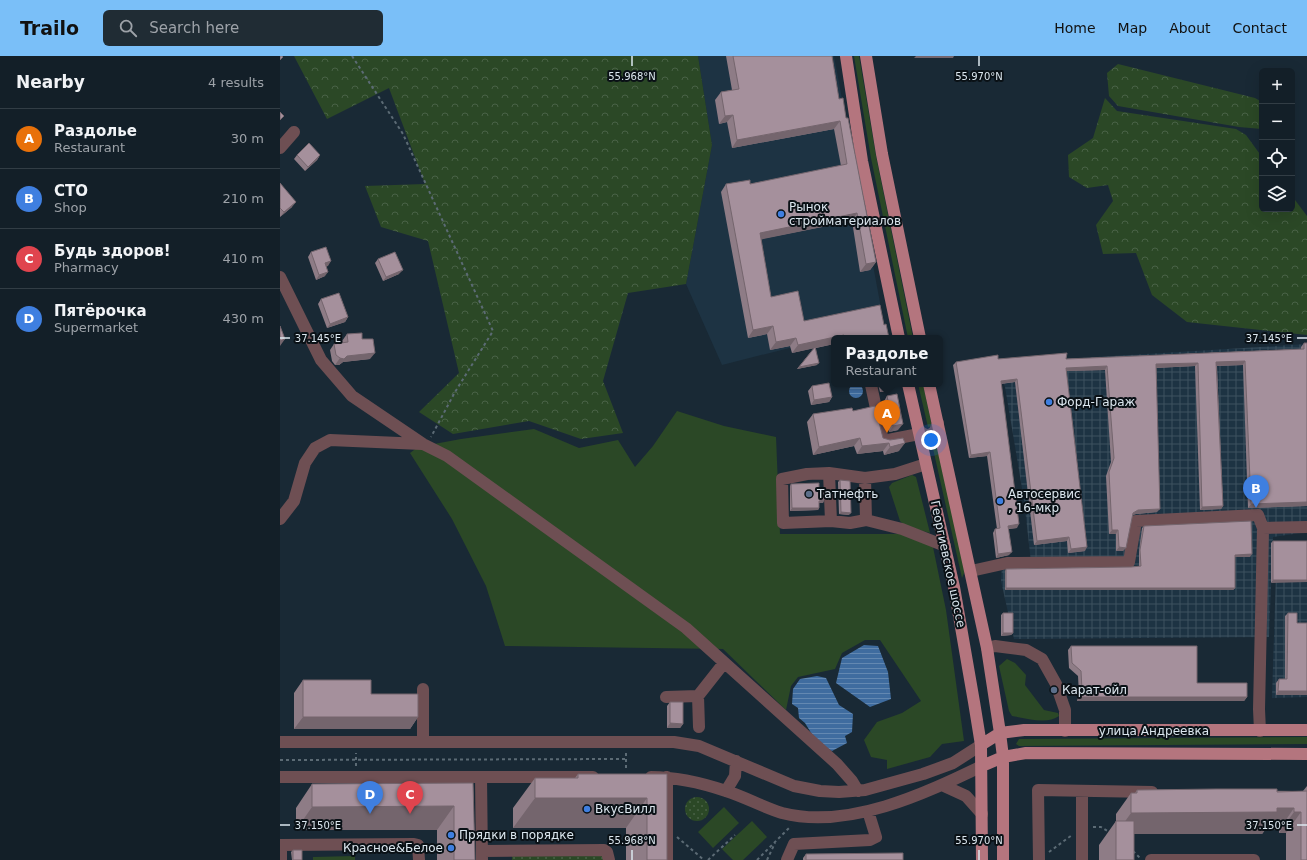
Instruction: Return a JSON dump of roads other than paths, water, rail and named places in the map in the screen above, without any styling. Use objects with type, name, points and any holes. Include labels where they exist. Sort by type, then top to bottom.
[{"type":"main road","points":[[846,56],[862,162],[898,335]]},
{"type":"main road","points":[[866,56],[882,154],[919,335]]},
{"type":"main road","name":"Георгиевское шоссе","points":[[909,387],[945,546],[963,638],[981,745],[982,860]]},
{"type":"main road","name":"Георгиевское шоссе","points":[[931,387],[987,648],[1003,757],[1003,860]]},
{"type":"main road","name":"улица Андреевка","points":[[1000,733],[1024,730],[1307,730]]},
{"type":"main road","points":[[981,745],[1000,733]]},
{"type":"main road","name":"улица Андреевка","points":[[982,766],[1003,757],[1026,753],[1307,754]]},
{"type":"street","points":[[280,148],[294,132]]},
{"type":"street","points":[[280,277],[321,360],[352,396],[425,445],[447,456],[686,628],[837,764],[852,781],[858,791]]},
{"type":"street","points":[[871,387],[883,441],[918,431],[928,435],[935,431],[938,423]]},
{"type":"street","points":[[280,519],[294,500],[305,463],[315,448],[330,440],[425,445]]},
{"type":"street","points":[[926,464],[895,474],[865,478],[830,473],[807,474],[782,479],[783,523],[830,521],[850,522],[866,520],[902,529],[945,546]]},
{"type":"street","points":[[830,473],[830,521]]},
{"type":"street","points":[[865,478],[866,520]]},
{"type":"street","points":[[971,571],[1008,563],[1129,562],[1136,521],[1258,515],[1263,528],[1259,709],[1260,731]]},
{"type":"street","points":[[1263,528],[1307,528]]},
{"type":"street","points":[[987,648],[995,646],[1026,650],[1042,659],[1056,684],[1065,710],[1065,731]]},
{"type":"street","points":[[698,727],[698,696],[724,663]]},
{"type":"street","points":[[423,689],[423,742]]},
{"type":"street","points":[[666,697],[698,696]]},
{"type":"street","points":[[280,742],[674,742],[698,746],[794,786],[820,791],[858,791],[923,774],[953,763],[981,745]]},
{"type":"street","points":[[726,791],[735,776],[736,761]]},
{"type":"street","points":[[640,777],[667,777],[726,791],[764,807],[799,816],[820,818],[842,817],[868,811],[942,785],[982,766]]},
{"type":"street","points":[[280,777],[603,777]]},
{"type":"street","points":[[481,777],[482,856],[604,850],[607,852],[609,860]]},
{"type":"street","points":[[667,777],[667,860]]},
{"type":"street","points":[[942,785],[966,796],[982,814]]},
{"type":"street","points":[[1039,860],[1038,790],[1082,792],[1167,792]]},
{"type":"street","points":[[1082,792],[1082,860]]},
{"type":"street","points":[[786,860],[794,844],[870,840],[876,837],[868,811]]},
{"type":"street","points":[[281,860],[281,845],[414,844],[418,846],[419,860]]},
{"type":"street","points":[[1151,860],[1254,860]]},
{"type":"water","points":[[850,387],[862,388],[863,391],[861,396],[856,398],[851,396],[849,391]]},
{"type":"water","points":[[864,645],[878,646],[888,672],[891,699],[870,707],[836,683],[842,658]]},
{"type":"water","points":[[817,676],[826,678],[839,705],[853,714],[852,732],[845,736],[847,743],[832,751],[816,741],[805,723],[799,718],[798,708],[792,704],[793,689],[800,679]]},
{"type":"place","name":"Рынок стройматериалов","points":[[781,214]]},
{"type":"place","name":"Форд-Гараж","points":[[1049,402]]},
{"type":"place","name":"Раздолье","points":[[887,433]]},
{"type":"place","name":"Татнефть","points":[[809,494]]},
{"type":"place","name":"Автосервис , 16-мкр","points":[[1000,501]]},
{"type":"place","name":"СТО","points":[[1256,508]]},
{"type":"place","name":"Карат-ойл","points":[[1054,690]]},
{"type":"place","name":"ВкусВилл","points":[[587,809]]},
{"type":"place","name":"Пятёрочка","points":[[370,814]]},
{"type":"place","name":"Будь здоров!","points":[[410,814]]},
{"type":"place","name":"Прядки в порядке","points":[[451,835]]},
{"type":"place","name":"Красное&Белое","points":[[451,848]]}]
